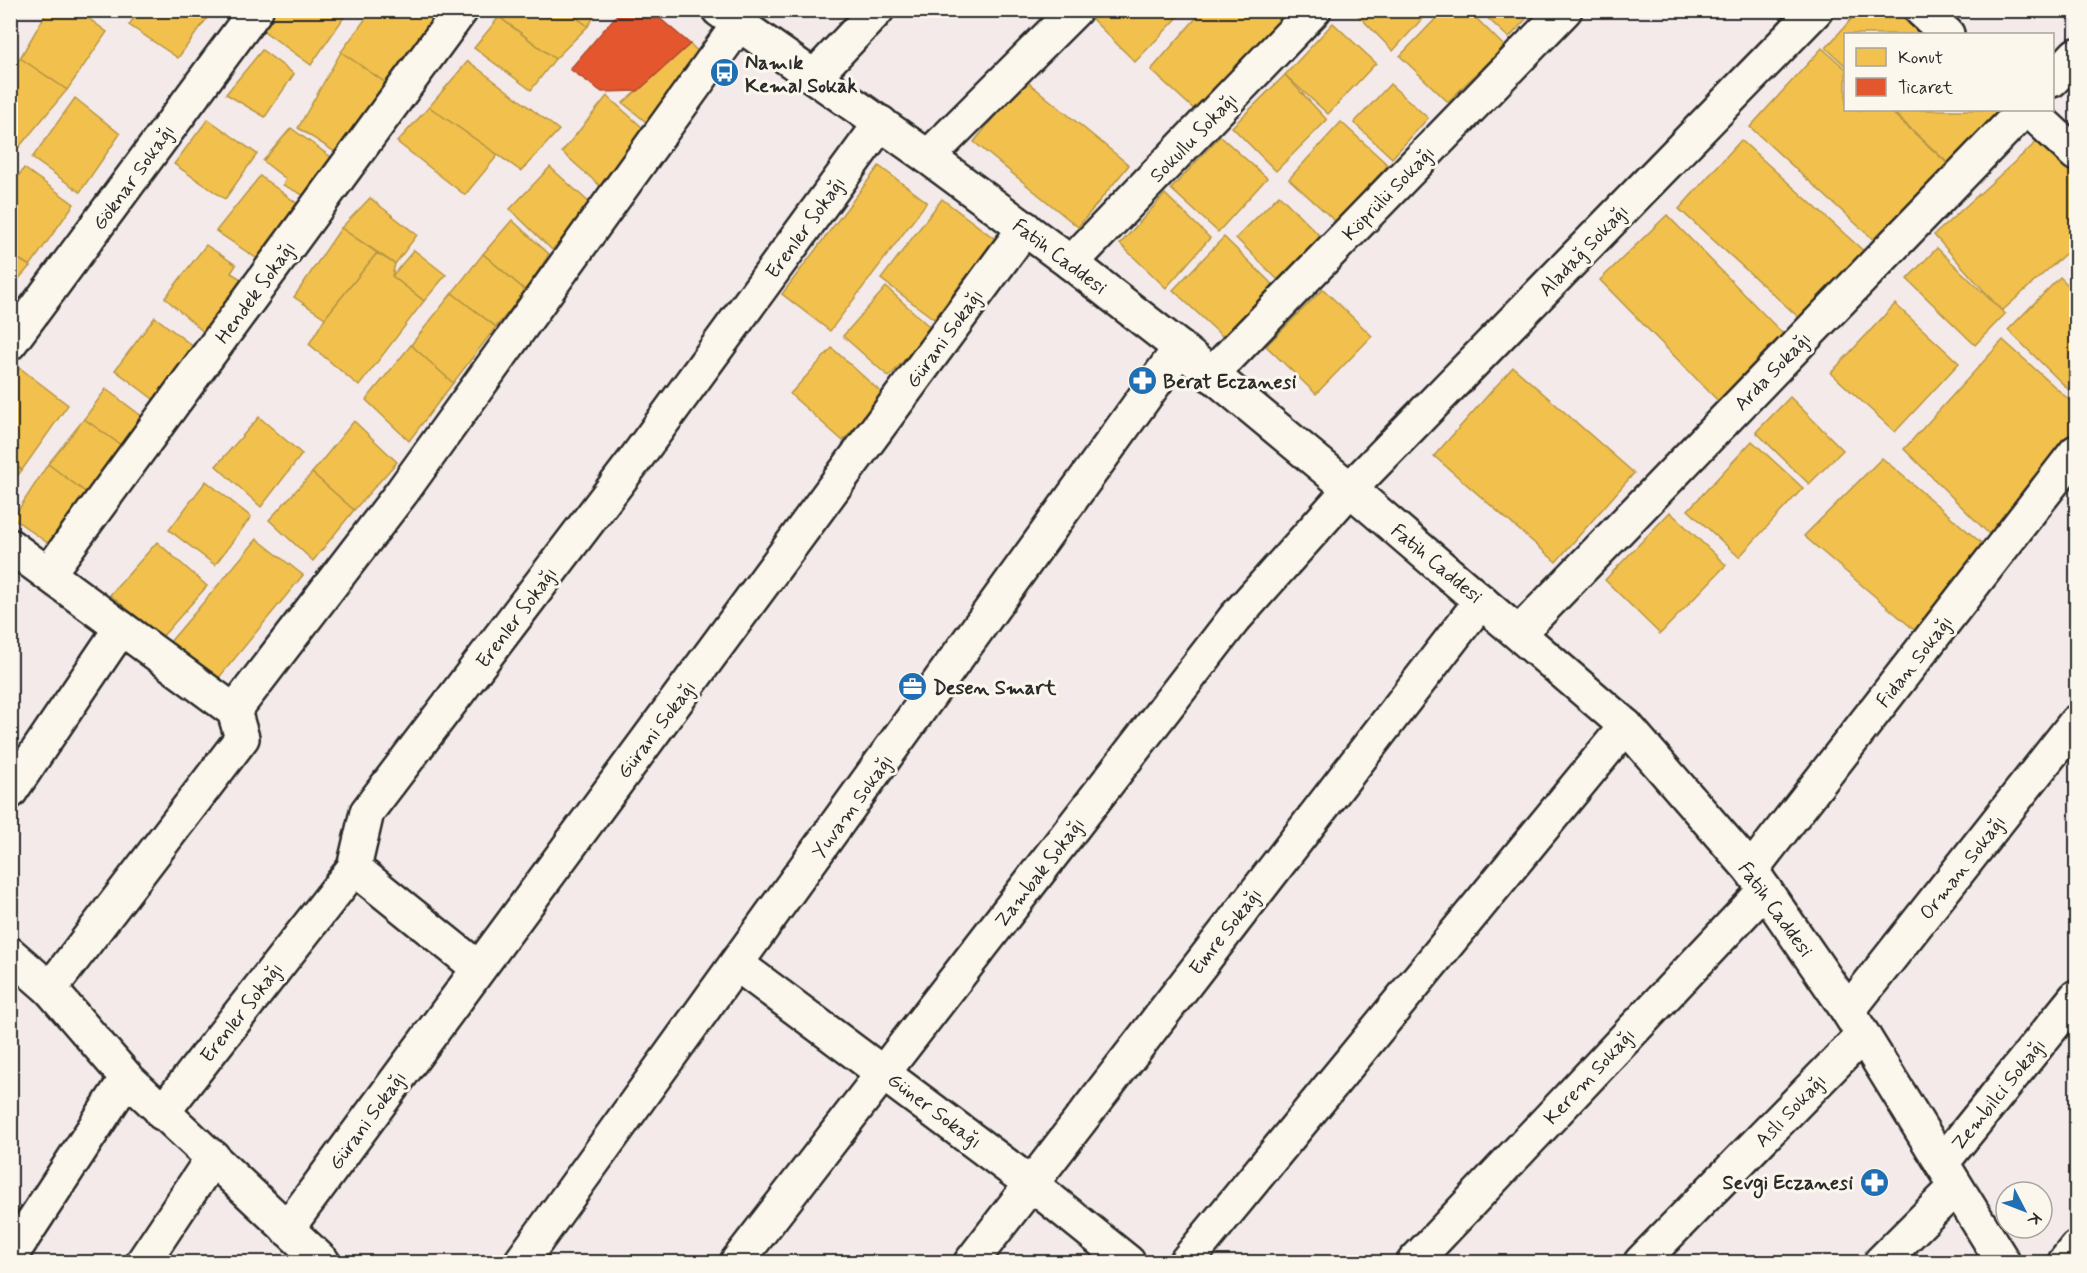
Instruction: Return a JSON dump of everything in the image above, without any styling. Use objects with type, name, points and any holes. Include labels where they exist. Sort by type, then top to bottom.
[{"type":"street","name":"Göknar Sokağı","points":[[10,342],[256,10]]},
{"type":"street","name":"Hendek Sokağı","points":[[48,574],[461,10]]},
{"type":"street","points":[[814,77],[877,10]]},
{"type":"street","points":[[928,157],[1075,10]]},
{"type":"street","name":"Sokullu Sokağı","points":[[1071,263],[1314,10]]},
{"type":"street","name":"Köprülü Sokağı","points":[[1211,375],[1565,10]]},
{"type":"street","name":"Aladağ Sokağı","points":[[1350,489],[1816,10]]},
{"type":"street","points":[[1921,10],[1946,33]]},
{"type":"street","points":[[234,711],[402,492],[729,17]]},
{"type":"street","name":"Fatih Caddesi","points":[[729,17],[881,123],[1025,228],[1180,348],[1350,489],[1626,726],[1758,880],[1855,1023],[2003,1263]]},
{"type":"street","points":[[2054,78],[2076,55]]},
{"type":"street","name":"Arda Sokağı","points":[[1519,633],[2025,111]]},
{"type":"street","points":[[2027,111],[2076,154]]},
{"type":"street","name":"Erenler Sokağı","points":[[162,1113],[354,868],[367,812],[634,461],[881,123]]},
{"type":"street","name":"Gürani Sokağı","points":[[287,1229],[1025,228]]},
{"type":"street","name":"Yuvam Sokağı","points":[[521,1263],[738,965],[1180,348]]},
{"type":"street","name":"Fidan Sokağı","points":[[1758,880],[2076,452]]},
{"type":"street","name":"Zambak Sokağı","points":[[737,1263],[1234,619],[1350,489]]},
{"type":"street","points":[[10,546],[234,711],[242,738],[50,989]]},
{"type":"street","name":"Emre Sokağı","points":[[971,1263],[1030,1183],[1481,601]]},
{"type":"street","points":[[10,792],[121,628]]},
{"type":"street","name":"Orman Sokağı","points":[[1855,1023],[2076,722]]},
{"type":"street","points":[[1186,1263],[1626,726]]},
{"type":"street","points":[[354,868],[478,968]]},
{"type":"street","name":"Kerem Sokağı","points":[[1413,1263],[1758,880]]},
{"type":"street","points":[[10,954],[50,989],[127,1078],[162,1113],[213,1157],[323,1263]]},
{"type":"street","name":"Güner Sokağı","points":[[738,965],[885,1072],[1030,1183],[1128,1263]]},
{"type":"street","name":"Zembilci Sokağı","points":[[1881,1263],[1949,1175],[2076,997]]},
{"type":"street","name":"Aslı Sokağı","points":[[1641,1263],[1855,1023]]},
{"type":"street","points":[[10,1257],[127,1078]]},
{"type":"street","points":[[143,1263],[213,1157]]},
{"type":"street","points":[[2065,1263],[2076,1248]]},
{"type":"building: Konut","points":[[48,10],[77,10],[107,32],[67,90],[20,58]]},
{"type":"building: Konut","points":[[139,10],[213,10],[178,58],[129,25]]},
{"type":"building: Konut","points":[[274,10],[349,10],[311,65],[261,29]]},
{"type":"building: Konut","points":[[372,10],[428,10],[442,20],[393,88],[341,52]]},
{"type":"building: Konut","points":[[504,10],[566,10],[588,26],[555,59],[499,17]]},
{"type":"building: Konut","points":[[566,10],[599,10],[588,26]]},
{"type":"building: Konut","points":[[1096,10],[1185,10],[1135,62],[1090,17]]},
{"type":"building: Konut","points":[[1203,10],[1290,10],[1196,111],[1151,70]]},
{"type":"building: Konut","points":[[1353,10],[1430,10],[1393,51]]},
{"type":"building: Konut","points":[[1444,10],[1468,10],[1504,46],[1448,102],[1400,56]]},
{"type":"building: Konut","points":[[1479,10],[1534,10],[1509,38]]},
{"type":"building: Konut","points":[[1859,10],[1897,10],[1924,33],[1844,33],[1844,64],[1826,48]]},
{"type":"building: Konut","points":[[499,17],[555,59],[531,90],[474,48]]},
{"type":"building: Konut","points":[[1333,23],[1376,63],[1328,114],[1285,75]]},
{"type":"building: Konut","points":[[690,44],[703,56],[651,126],[623,103]]},
{"type":"building: Konut","points":[[1822,48],[1844,67],[1844,111],[1890,111],[1949,165],[1877,243],[1750,127]]},
{"type":"building: Konut","points":[[262,50],[294,74],[265,117],[226,94]]},
{"type":"building: Konut","points":[[341,52],[393,88],[344,158],[298,128]]},
{"type":"building: Konut","points":[[20,58],[67,90],[19,147],[10,141],[10,72]]},
{"type":"building: Konut","points":[[468,61],[559,130],[521,171],[429,107]]},
{"type":"building: Konut","points":[[1285,75],[1327,120],[1276,171],[1232,127]]},
{"type":"building: Konut","points":[[1024,79],[1129,165],[1078,227],[974,142]]},
{"type":"building: Konut","points":[[1390,84],[1428,118],[1392,158],[1354,123]]},
{"type":"building: Konut","points":[[607,96],[651,135],[608,193],[562,152]]},
{"type":"building: Konut","points":[[75,98],[120,134],[80,192],[32,158]]},
{"type":"building: Konut","points":[[429,107],[498,155],[465,195],[397,142]]},
{"type":"building: Konut","points":[[1892,111],[2002,111],[1952,167]]},
{"type":"building: Konut","points":[[208,119],[257,154],[225,199],[174,164]]},
{"type":"building: Konut","points":[[1341,122],[1388,165],[1336,222],[1289,179]]},
{"type":"building: Konut","points":[[291,128],[339,163],[311,199],[283,185],[286,179],[263,161]]},
{"type":"building: Konut","points":[[1220,136],[1267,178],[1218,232],[1171,189]]},
{"type":"building: Konut","points":[[2042,137],[2076,175],[2076,244],[2002,311],[1934,235]]},
{"type":"building: Konut","points":[[1741,140],[1868,255],[1806,324],[1679,209]]},
{"type":"building: Konut","points":[[879,166],[927,202],[830,331],[782,294]]},
{"type":"building: Konut","points":[[550,167],[593,206],[552,250],[510,209]]},
{"type":"building: Konut","points":[[24,168],[74,204],[30,266],[10,254],[10,188]]},
{"type":"building: Konut","points":[[260,176],[299,205],[259,260],[216,231]]},
{"type":"building: Konut","points":[[1165,194],[1210,238],[1166,288],[1120,244]]},
{"type":"building: Konut","points":[[1279,195],[1321,237],[1278,280],[1236,238]]},
{"type":"building: Konut","points":[[370,198],[417,235],[395,264],[341,228]]},
{"type":"building: Konut","points":[[942,199],[995,239],[934,319],[881,279]]},
{"type":"building: Konut","points":[[1667,215],[1789,340],[1722,405],[1600,280]]},
{"type":"building: Konut","points":[[512,220],[549,254],[526,291],[483,254]]},
{"type":"building: Konut","points":[[341,228],[377,253],[325,318],[294,297]]},
{"type":"building: Konut","points":[[1224,237],[1273,285],[1223,337],[1173,290]]},
{"type":"building: Konut","points":[[206,245],[236,265],[231,273],[248,283],[207,335],[165,298]]},
{"type":"building: Konut","points":[[1937,248],[2005,314],[1975,345],[1907,279]]},
{"type":"building: Konut","points":[[414,250],[446,275],[424,301],[392,276]]},
{"type":"building: Konut","points":[[377,253],[395,264],[392,276],[424,301],[359,386],[309,344],[325,318]]},
{"type":"building: Konut","points":[[10,254],[30,266],[10,289]]},
{"type":"building: Konut","points":[[483,254],[526,291],[496,327],[452,293]]},
{"type":"building: Konut","points":[[2060,277],[2076,293],[2076,397],[2008,330]]},
{"type":"building: Konut","points":[[886,287],[932,329],[889,377],[843,336]]},
{"type":"building: Konut","points":[[1323,289],[1372,336],[1316,394],[1266,346]]},
{"type":"building: Konut","points":[[452,293],[496,327],[453,383],[411,345]]},
{"type":"building: Konut","points":[[1895,304],[1959,363],[1895,432],[1831,373]]},
{"type":"building: Konut","points":[[155,317],[195,348],[157,402],[115,370]]},
{"type":"building: Konut","points":[[2003,340],[2076,406],[2076,444],[1996,541],[1904,449]]},
{"type":"building: Konut","points":[[411,345],[453,383],[409,441],[366,400]]},
{"type":"building: Konut","points":[[832,348],[884,395],[843,441],[790,394]]},
{"type":"building: Konut","points":[[1513,367],[1634,473],[1556,562],[1434,456]]},
{"type":"building: Konut","points":[[20,368],[68,405],[22,470],[10,461],[10,382]]},
{"type":"building: Konut","points":[[106,389],[148,421],[128,450],[84,419]]},
{"type":"building: Konut","points":[[1790,397],[1843,450],[1809,484],[1756,432]]},
{"type":"building: Konut","points":[[259,417],[302,454],[261,507],[216,466]]},
{"type":"building: Konut","points":[[84,419],[128,450],[93,498],[48,464]]},
{"type":"building: Konut","points":[[354,421],[397,462],[354,510],[312,473]]},
{"type":"building: Konut","points":[[1752,441],[1803,488],[1739,557],[1688,510]]},
{"type":"building: Konut","points":[[1882,458],[1993,553],[1925,639],[1804,536]]},
{"type":"building: Konut","points":[[10,461],[22,470],[10,485]]},
{"type":"building: Konut","points":[[48,464],[93,498],[56,549],[13,518]]},
{"type":"building: Konut","points":[[312,473],[354,510],[313,561],[269,520]]},
{"type":"building: Konut","points":[[206,481],[251,517],[215,565],[169,530]]},
{"type":"building: Konut","points":[[1670,512],[1726,565],[1660,634],[1605,580]]},
{"type":"building: Konut","points":[[257,539],[303,575],[217,680],[170,642]]},
{"type":"building: Konut","points":[[157,542],[207,586],[162,637],[110,595]]},
{"type":"building: Ticaret","points":[[621,10],[650,10],[690,44],[638,91],[602,92],[570,69]]},
{"type":"place","name":"Namık Kemal Sokak","points":[[724,73]]},
{"type":"place","name":"Berat Eczanesi","points":[[1142,381]]},
{"type":"place","name":"Desen Smart","points":[[912,687]]},
{"type":"place","name":"Sevgi Eczanesi","points":[[1874,1182]]}]
